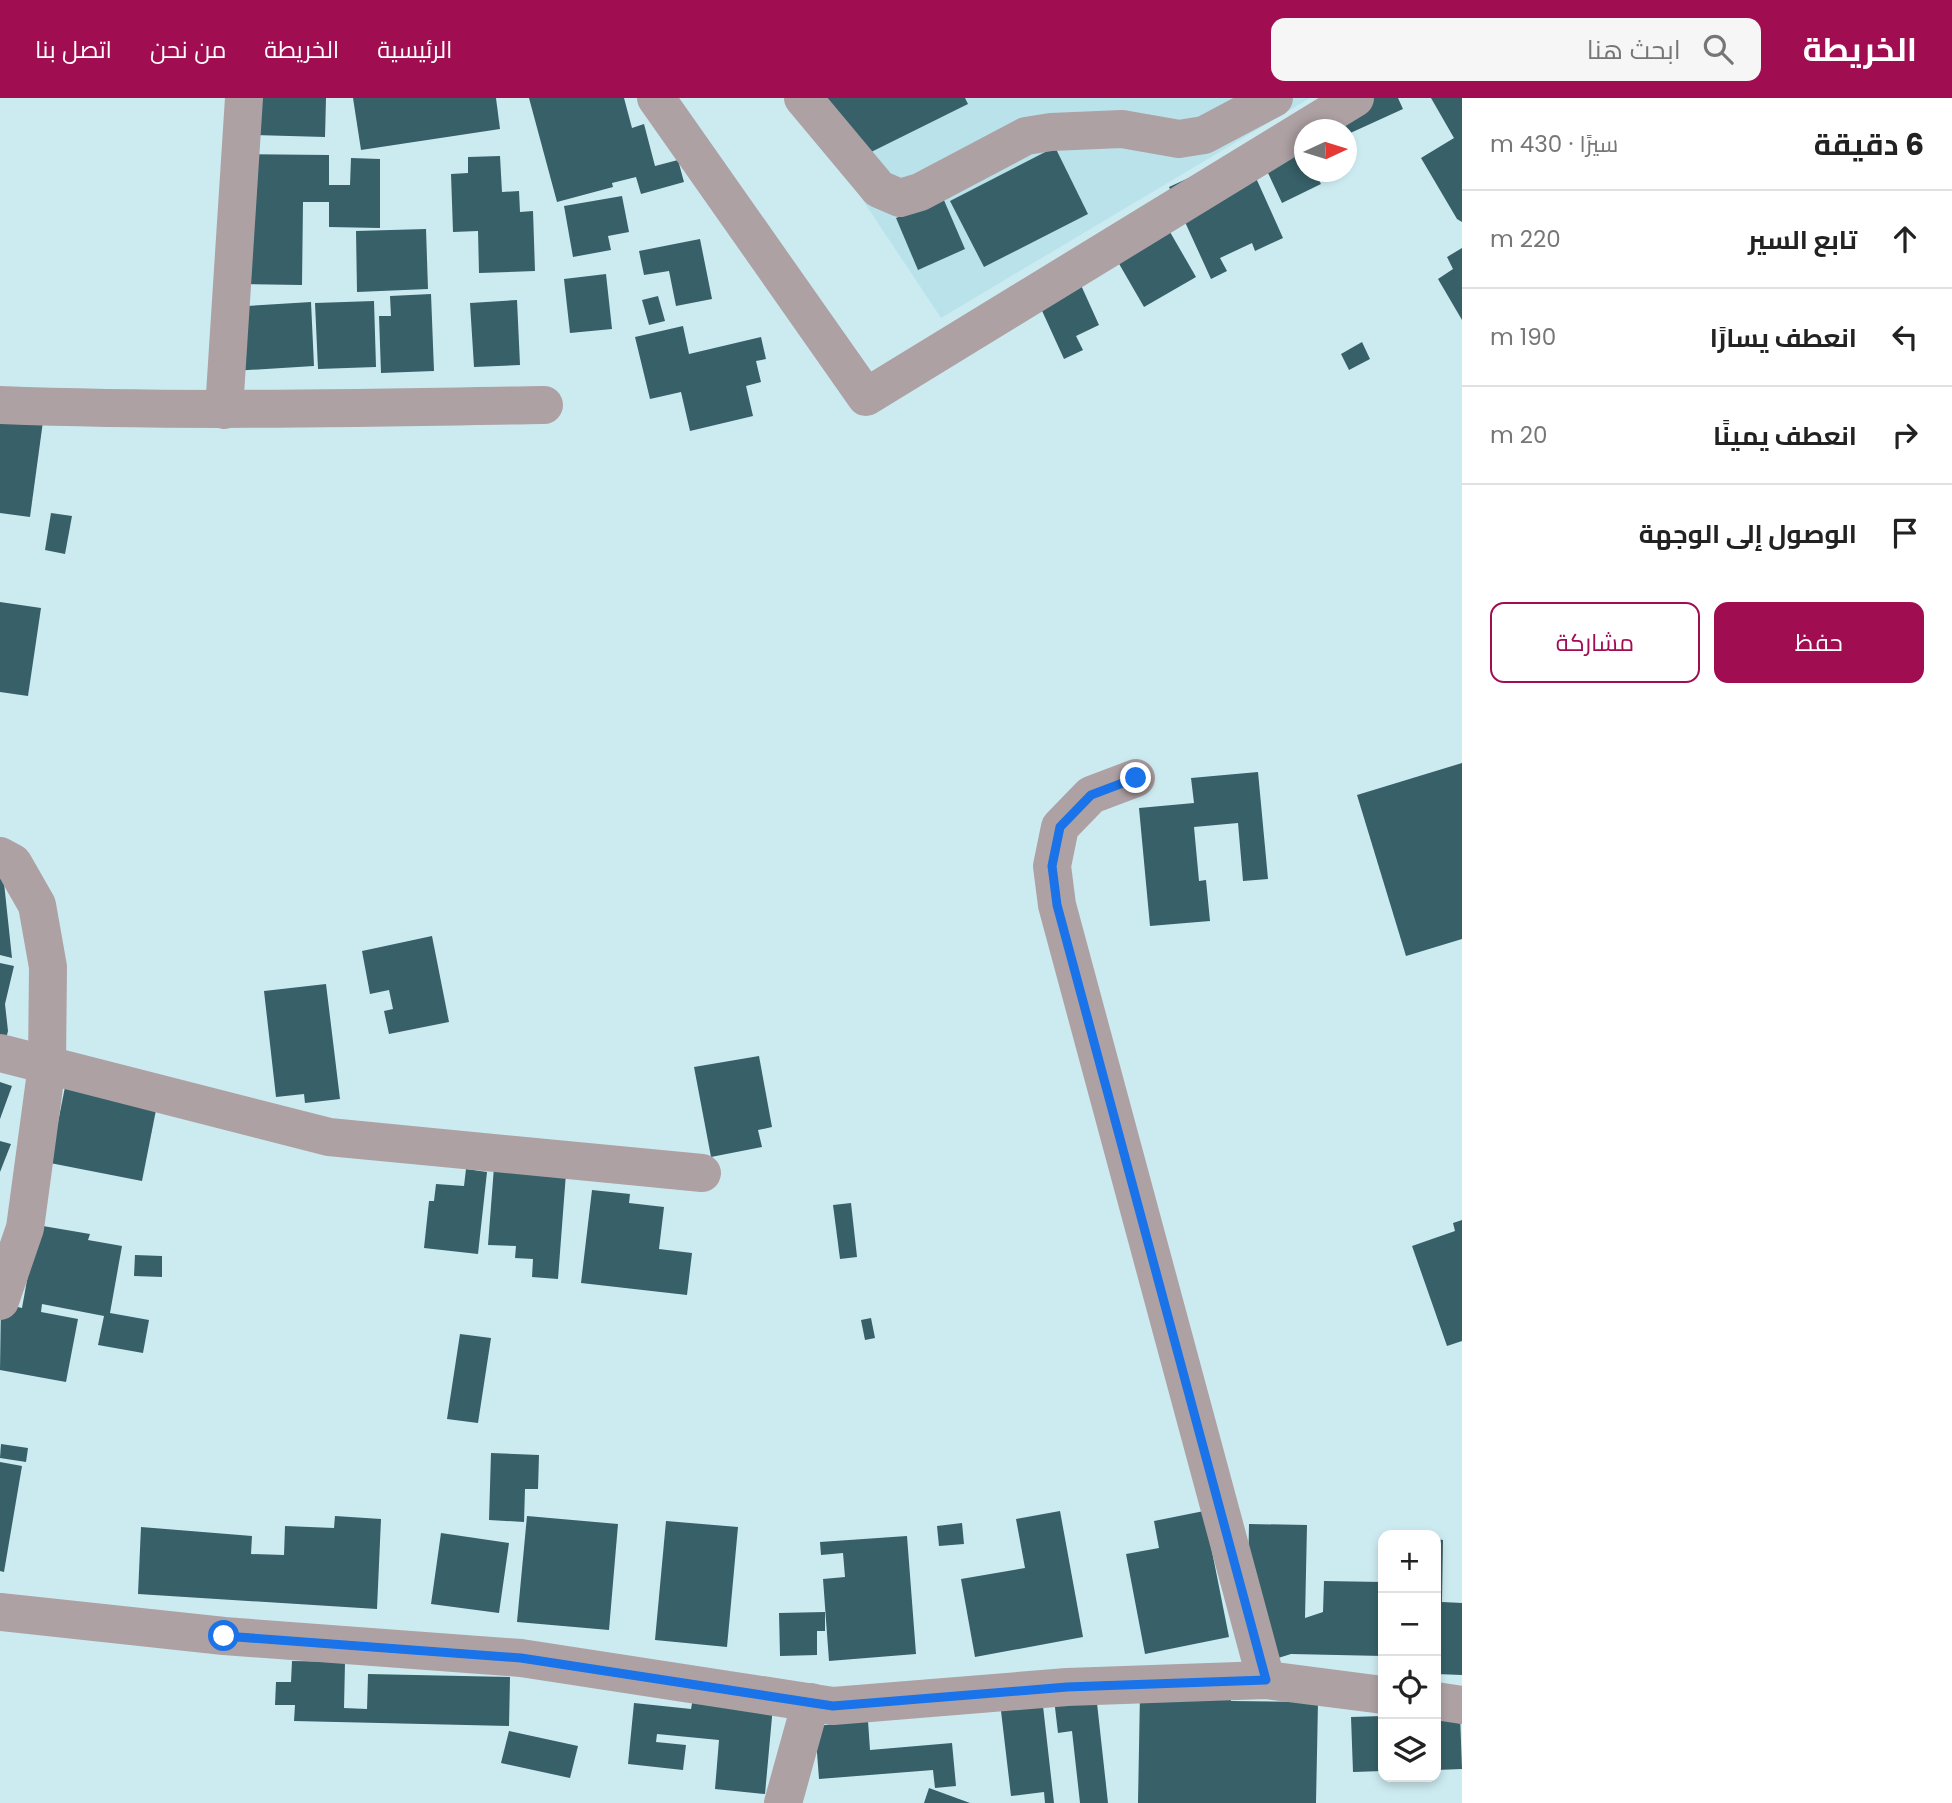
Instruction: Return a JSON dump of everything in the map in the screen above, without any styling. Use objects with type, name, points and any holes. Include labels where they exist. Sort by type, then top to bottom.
[{"type":"street","points":[[224,410],[244,98]]},
{"type":"street","points":[[656,98],[866,397],[1355,98]]},
{"type":"street","points":[[803,98],[879,189],[900,198],[920,192],[1026,136],[1051,132],[1122,129],[1179,139],[1204,135],[1274,98]]},
{"type":"street","points":[[0,405],[224,410],[544,405]]},
{"type":"street","points":[[1136,778],[1091,795],[1060,827],[1052,866],[1057,905],[1266,1680]]},
{"type":"street","points":[[0,856],[13,863],[37,905],[48,967],[47,1065],[25,1228],[0,1301]]},
{"type":"street","points":[[0,1053],[329,1137],[702,1173]]},
{"type":"street","points":[[0,1612],[224,1636],[521,1658],[833,1706],[1067,1687],[1266,1680],[1378,1694]]},
{"type":"street","points":[[791,1800],[811,1702]]},
{"type":"street","points":[[1441,1702],[1462,1705]]},
{"type":"shaded area","points":[[795,98],[1310,98],[941,318]]},
{"type":"building","points":[[252,98],[326,98],[325,137],[251,135]]},
{"type":"building","points":[[353,98],[496,98],[500,129],[361,150]]},
{"type":"building","points":[[529,98],[624,98],[632,128],[644,124],[655,166],[678,160],[684,182],[641,194],[636,177],[612,183],[613,187],[557,202]]},
{"type":"building","points":[[822,98],[965,98],[968,104],[853,161]]},
{"type":"building","points":[[1363,98],[1398,98],[1403,109],[1357,130],[1357,119],[1317,119]]},
{"type":"building","points":[[1431,98],[1462,98],[1462,222],[1457,219],[1421,158],[1454,138]]},
{"type":"building","points":[[1294,130],[1294,182],[1321,184],[1282,203],[1268,173],[1256,178],[1283,238],[1255,251],[1252,243],[1220,258],[1227,271],[1211,279],[1169,187]]},
{"type":"building","points":[[1055,147],[1088,214],[984,267],[950,201]]},
{"type":"building","points":[[234,154],[329,155],[329,185],[350,185],[351,158],[380,159],[380,228],[329,227],[329,202],[303,202],[302,285],[234,284]]},
{"type":"building","points":[[500,156],[502,192],[519,191],[520,212],[533,211],[535,271],[479,273],[478,231],[453,232],[451,174],[468,173],[468,157]]},
{"type":"building","points":[[622,196],[629,232],[608,236],[611,250],[573,257],[564,206]]},
{"type":"building","points":[[943,198],[965,249],[918,270],[896,218]]},
{"type":"building","points":[[1155,206],[1196,277],[1144,307],[1103,236]]},
{"type":"building","points":[[426,229],[428,289],[357,292],[356,231]]},
{"type":"building","points":[[700,239],[712,299],[676,306],[669,271],[644,275],[639,251]]},
{"type":"building","points":[[1462,248],[1462,320],[1438,279],[1453,269],[1447,257]]},
{"type":"building","points":[[1075,272],[1099,325],[1076,336],[1083,350],[1064,359],[1033,291]]},
{"type":"building","points":[[606,274],[612,329],[570,333],[564,279]]},
{"type":"building","points":[[431,294],[434,371],[381,373],[379,316],[391,316],[390,296]]},
{"type":"building","points":[[658,296],[665,321],[649,325],[642,300]]},
{"type":"building","points":[[245,298],[246,306],[311,302],[314,366],[215,372],[212,300]]},
{"type":"building","points":[[517,300],[520,365],[474,367],[470,303]]},
{"type":"building","points":[[374,301],[376,367],[318,369],[315,303]]},
{"type":"building","points":[[683,326],[689,354],[761,337],[766,359],[756,361],[761,382],[746,386],[753,416],[690,431],[681,392],[650,399],[635,337]]},
{"type":"building","points":[[1362,342],[1370,359],[1349,370],[1341,354]]},
{"type":"building","points":[[0,408],[44,414],[30,517],[0,513]]},
{"type":"building","points":[[51,513],[72,516],[65,554],[45,550]]},
{"type":"building","points":[[0,602],[41,608],[28,696],[0,692]]},
{"type":"building","points":[[1462,763],[1462,939],[1406,956],[1357,795]]},
{"type":"building","points":[[1258,772],[1268,879],[1243,881],[1238,823],[1194,827],[1199,881],[1206,880],[1210,921],[1150,926],[1139,808],[1194,803],[1191,778]]},
{"type":"building","points":[[2,864],[12,958],[0,955]]},
{"type":"building","points":[[432,936],[449,1022],[389,1034],[384,1011],[393,1009],[389,990],[370,994],[362,951]]},
{"type":"building","points":[[0,963],[14,966],[5,1004],[8,1031],[6,1039],[0,1039]]},
{"type":"building","points":[[326,984],[340,1099],[305,1103],[304,1094],[276,1097],[264,991]]},
{"type":"building","points":[[759,1056],[772,1127],[758,1130],[762,1147],[711,1157],[694,1067]]},
{"type":"building","points":[[0,1082],[12,1086],[0,1119]]},
{"type":"building","points":[[65,1087],[157,1105],[142,1181],[50,1163]]},
{"type":"building","points":[[0,1141],[11,1144],[0,1172]]},
{"type":"building","points":[[494,1167],[566,1173],[558,1279],[532,1277],[533,1259],[515,1258],[516,1246],[488,1245]]},
{"type":"building","points":[[466,1169],[487,1172],[478,1254],[424,1248],[429,1201],[434,1201],[436,1184],[464,1186]]},
{"type":"building","points":[[592,1190],[630,1194],[629,1203],[664,1207],[659,1249],[692,1253],[687,1295],[581,1283]]},
{"type":"building","points":[[851,1203],[857,1257],[840,1259],[833,1205]]},
{"type":"building","points":[[1462,1220],[1462,1341],[1447,1346],[1412,1246],[1455,1231],[1453,1223]]},
{"type":"building","points":[[37,1225],[90,1234],[88,1240],[122,1246],[110,1313],[149,1320],[143,1353],[98,1345],[104,1316],[42,1304],[41,1312],[78,1319],[66,1382],[0,1370],[1,1303],[22,1308]]},
{"type":"building","points":[[135,1255],[162,1256],[162,1277],[134,1276]]},
{"type":"building","points":[[871,1318],[875,1338],[865,1340],[861,1320]]},
{"type":"building","points":[[460,1334],[491,1338],[478,1423],[447,1419]]},
{"type":"building","points":[[1,1444],[28,1448],[26,1462],[0,1458]]},
{"type":"building","points":[[491,1453],[539,1455],[538,1489],[525,1489],[524,1522],[489,1520]]},
{"type":"building","points":[[0,1462],[22,1466],[4,1572],[0,1571]]},
{"type":"building","points":[[1060,1511],[1083,1637],[975,1657],[961,1579],[1025,1568],[1016,1519]]},
{"type":"building","points":[[1204,1511],[1229,1637],[1145,1654],[1126,1554],[1159,1548],[1154,1521]]},
{"type":"building","points":[[335,1516],[381,1519],[377,1609],[138,1594],[141,1527],[252,1536],[251,1554],[284,1555],[285,1526],[334,1528]]},
{"type":"building","points":[[527,1516],[618,1524],[609,1630],[517,1622]]},
{"type":"building","points":[[666,1521],[738,1527],[727,1647],[655,1640]]},
{"type":"building","points":[[962,1523],[964,1544],[939,1546],[937,1526]]},
{"type":"building","points":[[1249,1524],[1307,1525],[1305,1618],[1323,1612],[1324,1581],[1378,1582],[1378,1656],[1291,1654],[1275,1659],[1248,1576]]},
{"type":"building","points":[[441,1533],[509,1543],[499,1613],[431,1604]]},
{"type":"building","points":[[907,1536],[916,1654],[829,1661],[823,1579],[845,1577],[843,1553],[821,1555],[820,1542]]},
{"type":"building","points":[[1441,1540],[1442,1602],[1462,1603],[1462,1675],[1441,1674]]},
{"type":"building","points":[[825,1612],[825,1631],[817,1631],[817,1655],[780,1656],[779,1613]]},
{"type":"building","points":[[292,1661],[345,1662],[344,1708],[367,1709],[368,1674],[510,1677],[509,1726],[294,1721],[295,1705],[275,1705],[276,1682],[291,1682]]},
{"type":"building","points":[[1140,1693],[1231,1694],[1231,1701],[1318,1702],[1316,1803],[1138,1803]]},
{"type":"building","points":[[1096,1694],[1108,1803],[1080,1803],[1072,1731],[1058,1733],[1054,1699]]},
{"type":"building","points":[[693,1698],[773,1706],[765,1794],[715,1789],[719,1740],[657,1734],[656,1742],[686,1745],[683,1770],[628,1764],[634,1703],[691,1709]]},
{"type":"building","points":[[1043,1706],[1054,1803],[1045,1803],[1044,1792],[1011,1796],[1001,1711]]},
{"type":"building","points":[[1460,1714],[1462,1769],[1441,1770],[1441,1715]]},
{"type":"building","points":[[1378,1716],[1378,1771],[1353,1772],[1351,1717]]},
{"type":"building","points":[[868,1721],[870,1750],[952,1743],[956,1786],[935,1788],[933,1770],[819,1779],[815,1726]]},
{"type":"building","points":[[509,1731],[578,1746],[570,1778],[501,1763]]},
{"type":"building","points":[[929,1788],[970,1803],[924,1803]]},
{"type":"route","points":[[224,1636],[521,1658],[833,1706],[1067,1687],[1266,1680],[1057,905],[1052,866],[1060,827],[1091,795],[1136,778]]}]
